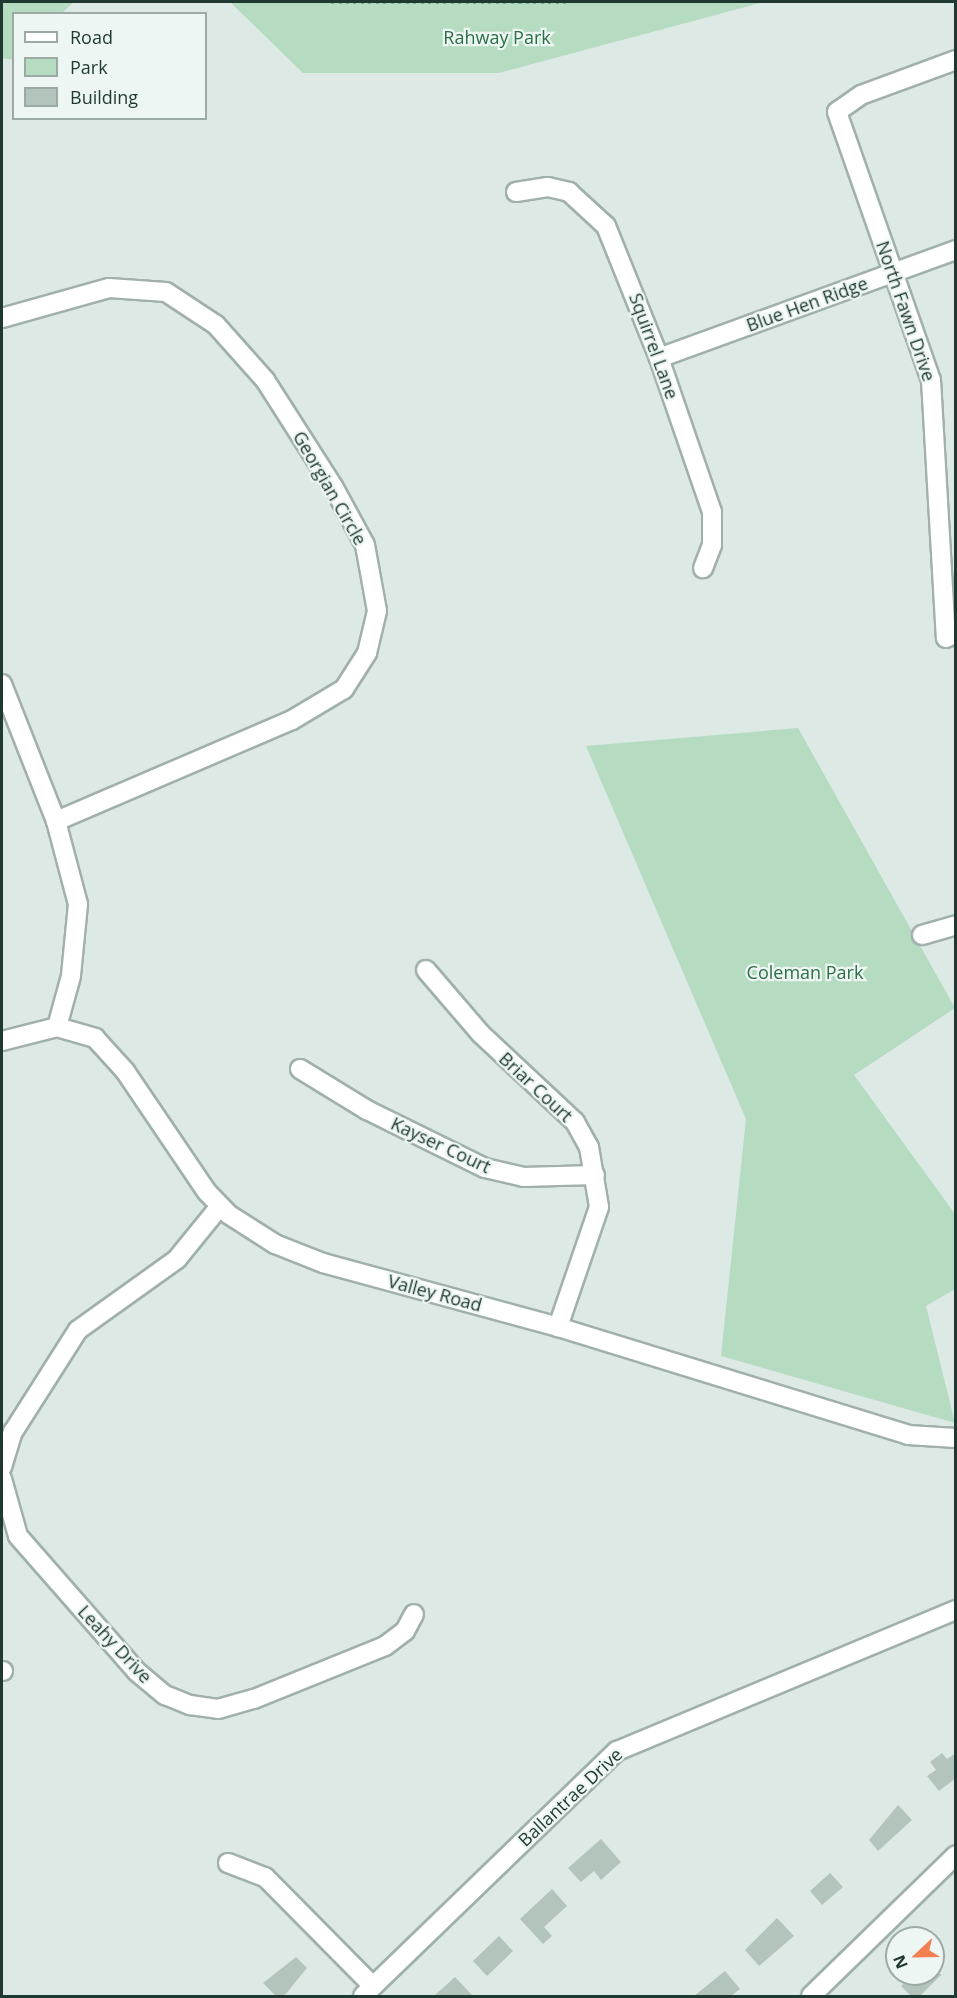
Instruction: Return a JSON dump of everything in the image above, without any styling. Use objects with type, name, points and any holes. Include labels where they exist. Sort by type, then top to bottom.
[{"type":"street","name":"North Fawn Drive","points":[[951,635],[934,396],[894,272],[837,112],[847,103],[956,60]]},
{"type":"street","name":"Squirrel Lane","points":[[516,192],[548,187],[569,192],[606,226],[659,358],[712,512],[712,545],[703,568]]},
{"type":"street","name":"Blue Hen Ridge","points":[[659,358],[956,250]]},
{"type":"street","name":"Georgian Circle","points":[[2,318],[109,288],[166,291],[216,325],[266,380],[334,488],[365,545],[378,611],[367,653],[344,689],[292,720],[56,821]]},
{"type":"street","points":[[2,684],[56,821],[78,904],[71,976],[57,1027]]},
{"type":"street","points":[[922,935],[956,924]]},
{"type":"street","name":"Briar Court","points":[[426,970],[481,1034],[575,1122],[595,1175],[599,1207],[558,1327]]},
{"type":"street","name":"Valley Road","points":[[2,1041],[57,1027],[78,1030],[109,1051],[220,1206],[250,1231],[323,1263],[558,1327],[908,1435],[956,1438]]},
{"type":"street","name":"Kayser Court","points":[[300,1069],[367,1110],[485,1168],[523,1177],[595,1175]]},
{"type":"street","points":[[2,1467],[13,1432],[78,1330],[177,1258],[220,1206]]},
{"type":"street","name":"Leahy Drive","points":[[2,1479],[18,1536],[136,1671],[165,1695],[190,1705],[218,1709],[254,1699],[374,1651],[405,1631],[414,1614]]},
{"type":"street","name":"Ballantrae Drive","points":[[368,1991],[617,1751],[956,1610]]},
{"type":"street","points":[[811,1996],[956,1855]]},
{"type":"street","points":[[228,1863],[264,1877],[368,1991]]},
{"type":"path","points":[[331,2],[571,2]]},
{"type":"green space","points":[[2,2],[74,2],[63,12],[12,12],[12,60],[2,58]]},
{"type":"green space","name":"Rahway Park","points":[[230,2],[764,2],[499,73],[303,73]]},
{"type":"green space","name":"Coleman Park","points":[[798,728],[955,1008],[854,1075],[955,1214],[955,1289],[926,1306],[955,1423],[721,1356],[746,1119],[586,746]]},
{"type":"building","points":[[942,1753],[947,1759],[956,1753],[956,1778],[939,1791],[927,1776],[936,1770],[930,1762]]},
{"type":"building","points":[[898,1805],[912,1820],[878,1851],[869,1840]]},
{"type":"building","points":[[601,1839],[621,1862],[601,1880],[594,1871],[581,1882],[568,1868]]},
{"type":"building","points":[[830,1873],[843,1887],[822,1905],[810,1891]]},
{"type":"building","points":[[552,1889],[567,1906],[544,1927],[552,1936],[543,1944],[520,1919]]},
{"type":"building","points":[[777,1918],[794,1936],[759,1966],[745,1950]]},
{"type":"building","points":[[499,1936],[513,1951],[487,1976],[473,1961]]},
{"type":"building","points":[[296,1957],[307,1968],[284,1996],[276,1996],[263,1983]]},
{"type":"building","points":[[725,1971],[740,1989],[731,1996],[694,1996]]},
{"type":"building","points":[[455,1977],[473,1996],[434,1996]]},
{"type":"building","points":[[901,1986],[930,1986],[920,1996],[911,1996]]}]
